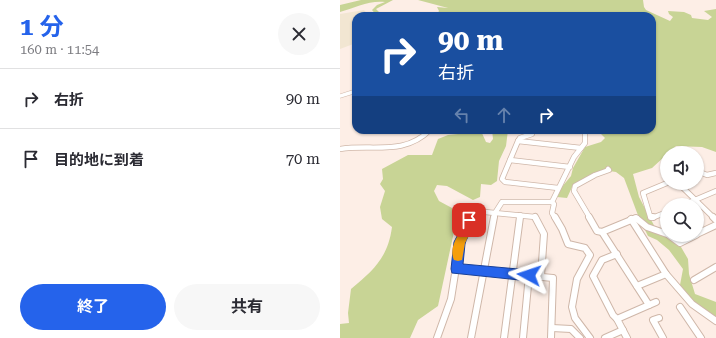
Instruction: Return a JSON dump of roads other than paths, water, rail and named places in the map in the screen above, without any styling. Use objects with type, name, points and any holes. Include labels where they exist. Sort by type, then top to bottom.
[{"type":"street","points":[[340,96],[352,92]]},
{"type":"street","points":[[340,149],[356,147],[405,146],[420,140],[426,134]]},
{"type":"street","points":[[532,134],[520,138],[502,179],[505,182],[558,188]]},
{"type":"street","points":[[585,134],[585,143],[558,188],[552,202],[554,204],[552,213],[562,229],[568,244],[585,248],[590,256],[590,260],[578,276],[572,307],[577,321],[590,338]]},
{"type":"street","points":[[518,141],[581,148]]},
{"type":"street","points":[[510,160],[570,167]]},
{"type":"street","points":[[608,168],[609,170],[605,173],[595,175],[575,186],[574,192],[597,231],[602,232],[649,304]]},
{"type":"street","points":[[704,174],[707,175],[716,173]]},
{"type":"street","points":[[660,186],[643,193],[650,216],[652,218],[660,215]]},
{"type":"street","points":[[685,190],[693,198]]},
{"type":"street","points":[[700,198],[716,191]]},
{"type":"street","points":[[471,338],[495,213],[502,202],[552,202]]},
{"type":"street","points":[[704,209],[716,220]]},
{"type":"street","points":[[438,338],[451,299],[460,242],[475,211],[535,216],[544,234],[541,276]]},
{"type":"street","points":[[504,338],[520,215]]},
{"type":"street","points":[[602,232],[636,218],[647,227],[660,231]]},
{"type":"street","points":[[631,219],[666,274],[692,304],[716,321]]},
{"type":"street","points":[[704,231],[716,225]]},
{"type":"street","points":[[617,254],[602,260],[592,276],[627,338]]},
{"type":"street","points":[[694,280],[716,267]]},
{"type":"street","points":[[456,269],[553,278],[551,338]]},
{"type":"street","points":[[637,286],[666,274]]},
{"type":"street","points":[[524,338],[529,275]]},
{"type":"street","points":[[617,319],[656,302]]},
{"type":"street","points":[[680,307],[701,338]]},
{"type":"street","points":[[659,318],[653,320],[663,338]]},
{"type":"street","points":[[552,328],[571,329],[580,338]]},
{"type":"street","points":[[605,338],[623,330]]}]
